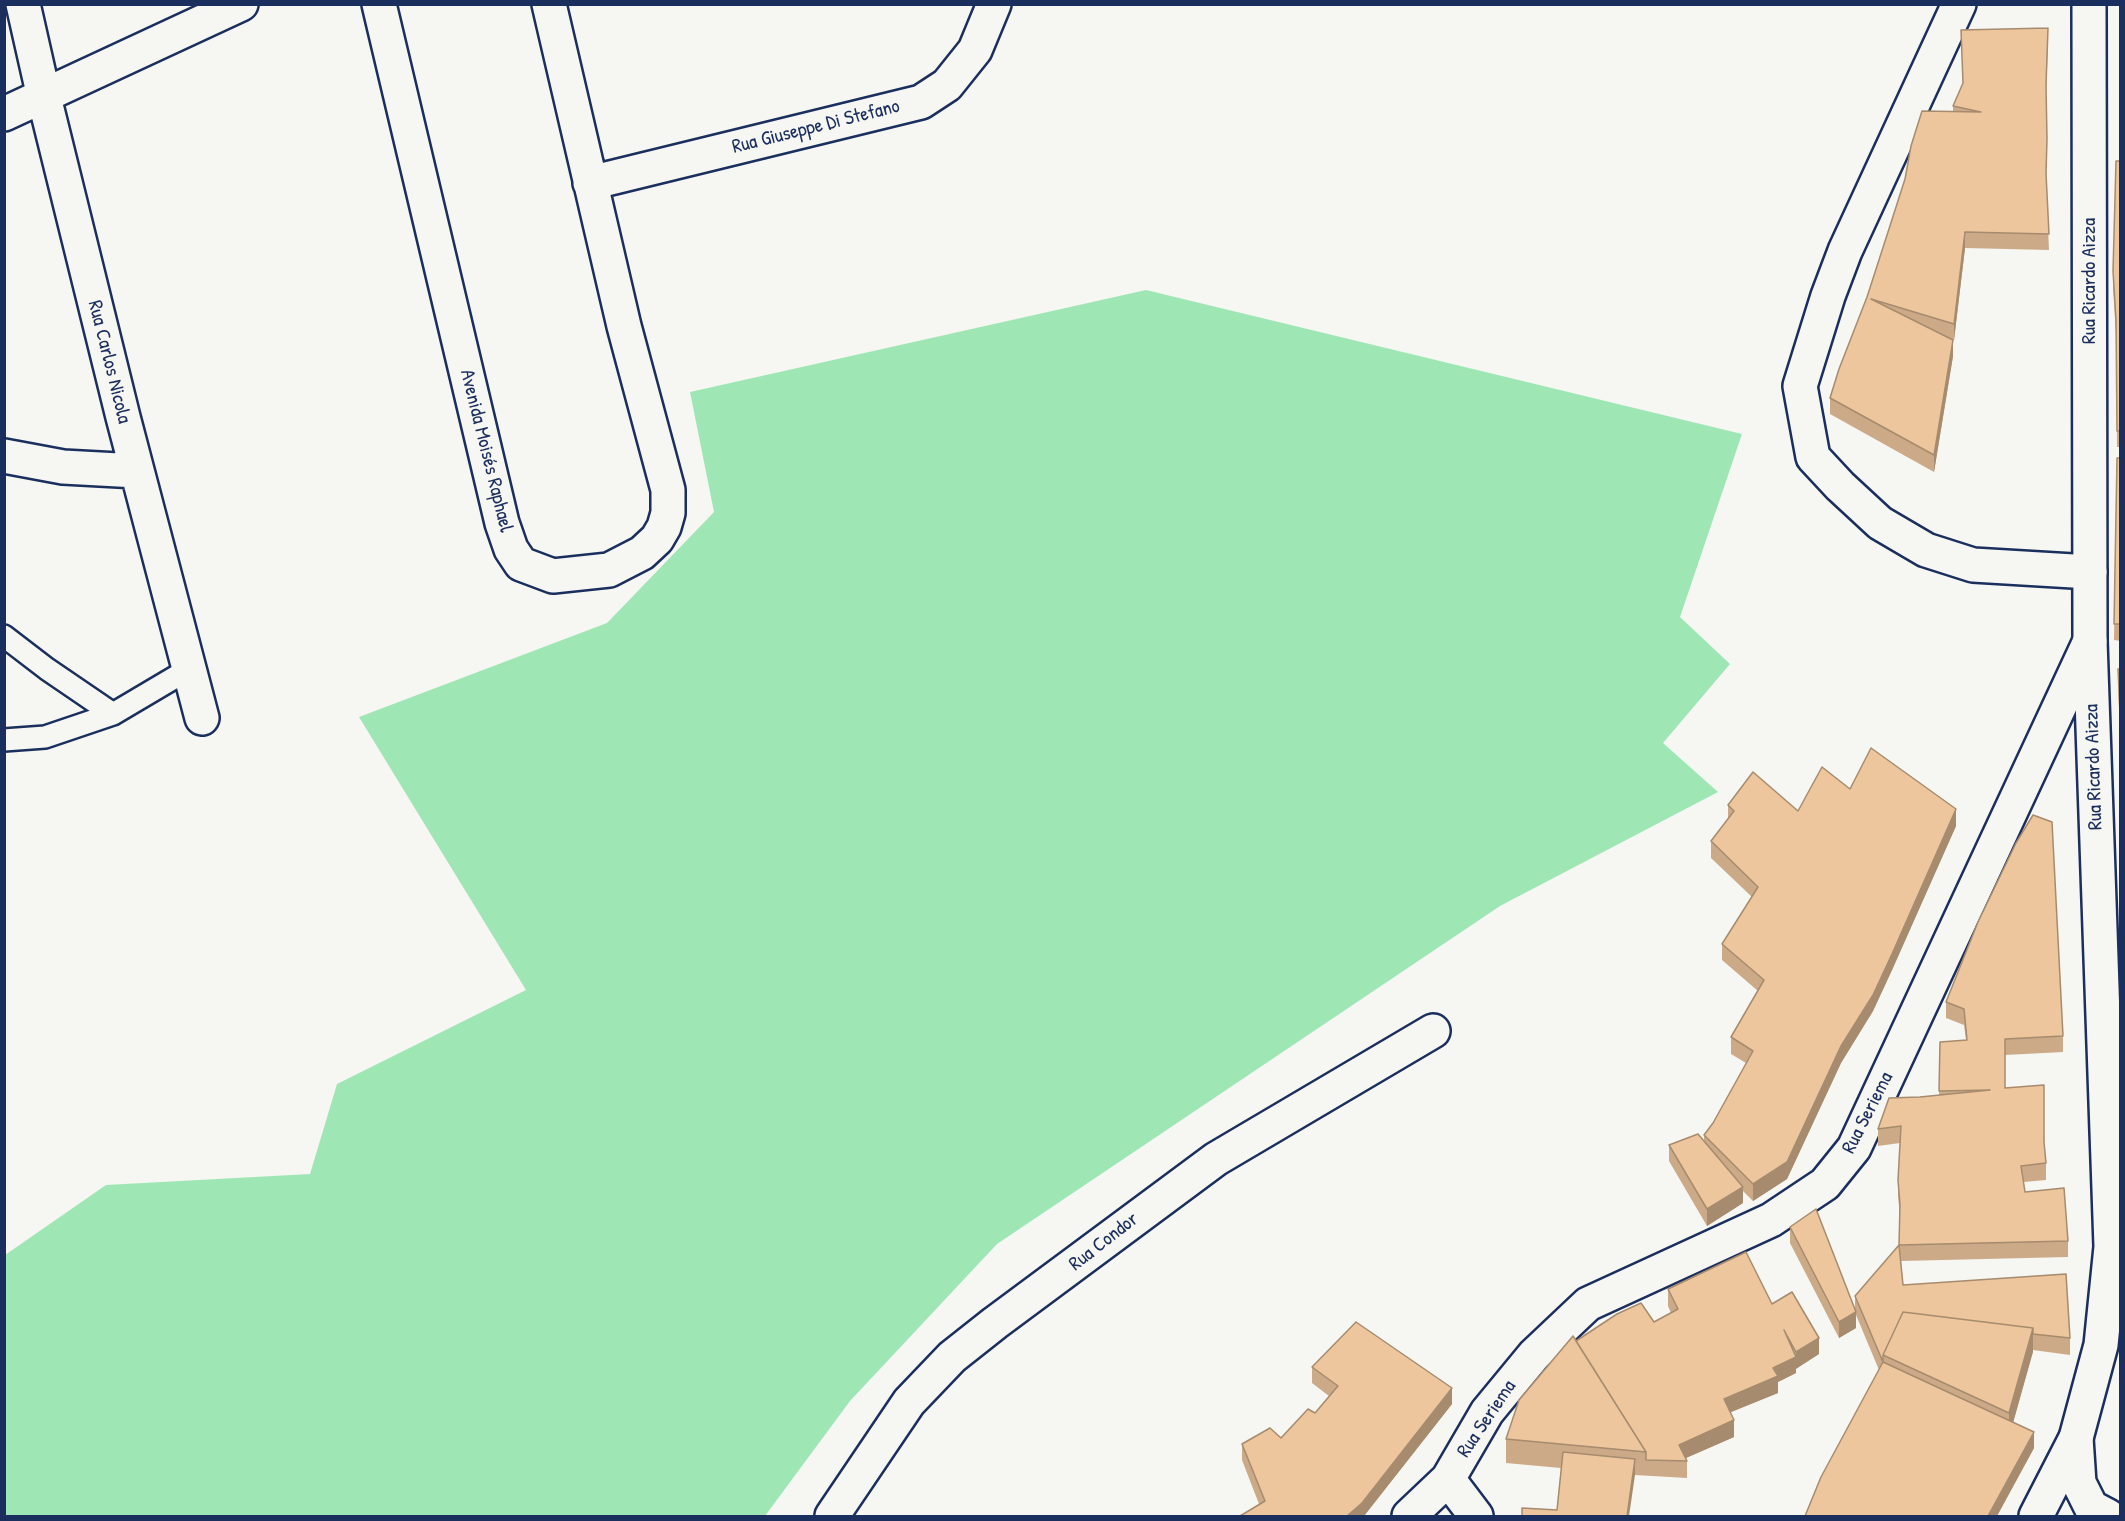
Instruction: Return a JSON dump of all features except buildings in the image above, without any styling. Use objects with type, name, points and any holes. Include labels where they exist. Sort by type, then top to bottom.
[{"type":"street","name":"Rua Carlos Nicola","points":[[23,4],[137,471],[202,718]]},
{"type":"street","points":[[4,114],[241,4]]},
{"type":"street","name":"Avenida Moisés Raphael","points":[[379,4],[502,523],[511,549],[521,564],[553,576],[609,570],[642,553],[657,539],[664,527],[668,513],[668,490],[624,326],[549,4]]},
{"type":"street","name":"Rua Giuseppe Di Stefano","points":[[590,183],[921,102],[947,85],[975,50],[994,4]]},
{"type":"street","points":[[1959,4],[1845,251],[1828,296],[1800,386],[1813,457],[1880,523],[1926,550],[1973,565],[2090,572]]},
{"type":"street","name":"Rua Ricardo Aizza","points":[[2036,1516],[2076,1438],[2102,1346],[2111,1247],[2090,641],[2089,4]]},
{"type":"street","points":[[4,456],[63,467],[137,471]]},
{"type":"street","name":"Rua Seriema","points":[[1409,1516],[1448,1479],[1486,1412],[1534,1354],[1588,1305],[1771,1220],[1825,1184],[1854,1148],[2090,641]]},
{"type":"street","name":"Rua Condor","points":[[832,1516],[909,1402],[961,1350],[1216,1159],[1433,1032]]},
{"type":"street","points":[[2076,1438],[2079,1483],[2091,1507],[2108,1516]]},
{"type":"street","points":[[1448,1479],[1476,1516]]},
{"type":"lane","points":[[4,636],[47,669],[113,714]]},
{"type":"lane","points":[[4,740],[45,737],[113,714],[189,669]]},
{"type":"green space","points":[[1146,290],[1742,434],[1680,617],[1730,664],[1663,743],[1718,792],[1500,906],[997,1244],[850,1401],[765,1516],[5,1516],[5,1255],[106,1185],[310,1174],[337,1084],[526,990],[359,717],[607,623],[714,512],[690,392]]}]
